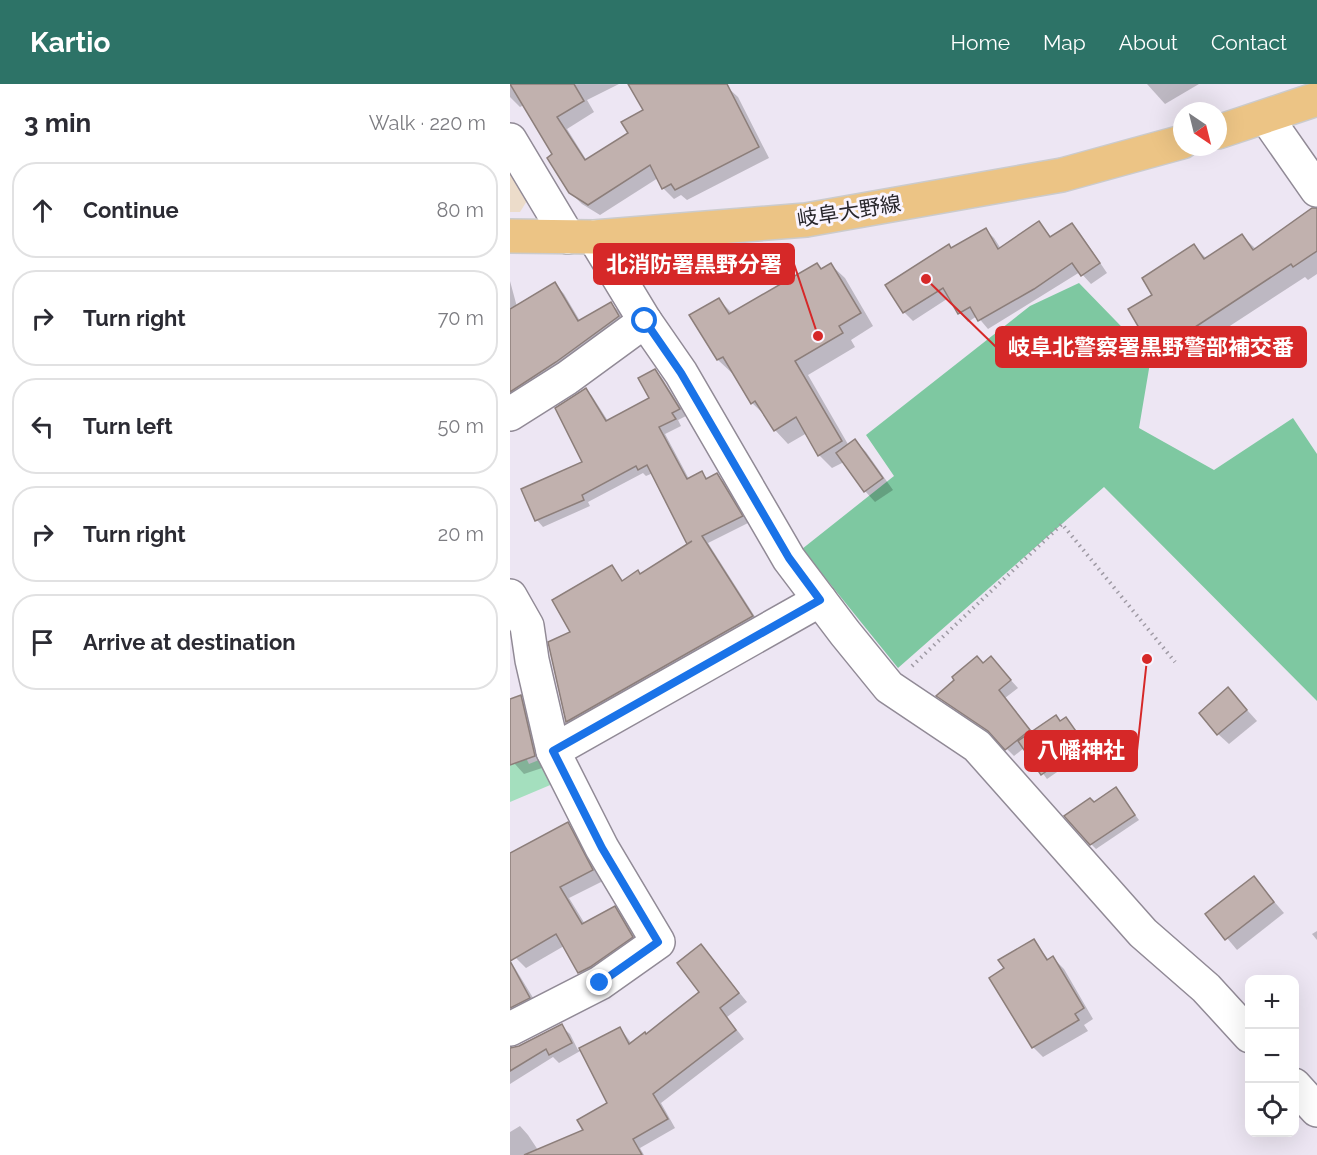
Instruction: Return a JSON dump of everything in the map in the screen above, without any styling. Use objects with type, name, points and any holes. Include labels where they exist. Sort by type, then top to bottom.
[{"type":"main road","points":[[1227,129],[1317,99]]},
{"type":"main road","name":"岐阜大野線","points":[[510,236],[581,237],[806,220],[1062,175],[1173,144]]},
{"type":"street","points":[[1266,117],[1317,190]]},
{"type":"street","points":[[510,140],[681,373],[789,558],[889,687],[977,746],[1143,933],[1206,988],[1245,1030]]},
{"type":"street","points":[[510,414],[567,378],[645,321]]},
{"type":"street","points":[[510,596],[527,626],[532,660],[553,751],[602,848],[658,942],[600,983],[510,1029]]},
{"type":"street","points":[[553,751],[820,600]]},
{"type":"street","points":[[1299,1090],[1317,1110]]},
{"type":"path","points":[[889,687],[1062,524],[1174,662]]},
{"type":"shaded area","points":[[510,160],[533,191],[520,212],[510,212]]},
{"type":"green space","points":[[1079,283],[1151,357],[1139,428],[1214,470],[1293,418],[1317,454],[1317,701],[1104,487],[898,668],[802,549],[894,476],[866,435],[1030,306]]},
{"type":"green space","points":[[510,726],[529,764],[549,756],[555,783],[510,802]]},
{"type":"building","points":[[510,84],[574,84],[584,101],[557,117],[585,160],[628,133],[621,122],[643,110],[628,84],[727,84],[759,147],[675,190],[671,184],[662,189],[650,165],[588,205],[569,193],[547,158],[552,154]]},
{"type":"building","points":[[1312,208],[1317,208],[1317,251],[1293,267],[1291,264],[1180,337],[1153,352],[1128,309],[1152,295],[1142,278],[1194,244],[1204,259],[1242,234],[1253,250]]},
{"type":"building","points":[[1039,221],[1050,237],[1072,223],[1100,263],[1081,276],[1072,263],[1034,289],[978,321],[970,307],[958,314],[943,288],[903,313],[885,285],[949,244],[951,248],[986,228],[998,249]]},
{"type":"building","points":[[817,263],[821,269],[831,263],[861,313],[839,326],[843,333],[795,361],[842,441],[818,456],[796,417],[774,431],[755,401],[751,404],[723,357],[717,360],[689,315],[719,298],[729,314]]},
{"type":"building","points":[[555,282],[578,321],[611,302],[619,316],[510,392],[510,309]]},
{"type":"building","points":[[655,369],[680,409],[672,413],[676,419],[659,427],[687,479],[702,471],[706,479],[717,473],[743,516],[702,536],[753,616],[566,722],[548,642],[570,632],[552,600],[612,565],[622,581],[638,570],[640,574],[692,541],[687,544],[647,465],[638,470],[636,466],[582,495],[584,500],[535,521],[521,489],[582,462],[555,408],[586,388],[606,421],[649,398],[638,378]]},
{"type":"building","points":[[855,439],[883,478],[864,492],[836,453]]},
{"type":"building","points":[[977,656],[983,663],[991,656],[1011,680],[999,690],[1030,730],[1005,750],[988,731],[936,696],[954,680],[952,677]]},
{"type":"building","points":[[1228,687],[1247,710],[1217,735],[1199,713]]},
{"type":"building","points":[[521,695],[535,756],[510,765],[510,699]]},
{"type":"building","points":[[1056,715],[1060,721],[1066,717],[1085,744],[1041,775],[1018,741]]},
{"type":"building","points":[[1116,787],[1135,815],[1090,845],[1064,816],[1090,798],[1094,802]]},
{"type":"building","points":[[568,822],[593,870],[560,887],[582,924],[615,906],[633,937],[578,973],[556,934],[510,961],[510,853]]},
{"type":"building","points":[[1254,876],[1274,902],[1225,940],[1205,914]]},
{"type":"building","points":[[1034,939],[1047,960],[1053,956],[1084,1008],[1075,1014],[1079,1020],[1032,1048],[989,978],[1004,968],[998,960]]},
{"type":"building","points":[[701,944],[739,993],[720,1008],[736,1030],[653,1094],[668,1119],[633,1139],[642,1155],[524,1155],[583,1130],[577,1120],[607,1103],[579,1048],[620,1027],[629,1044],[645,1032],[646,1034],[699,992],[677,963]]},
{"type":"building","points":[[510,961],[530,998],[510,1008]]},
{"type":"building","points":[[562,1024],[572,1043],[549,1055],[546,1049],[510,1071],[510,1048],[519,1046]]},
{"type":"place","name":"岐阜北警察署黒野警部補交番","points":[[926,279]]},
{"type":"place","name":"北消防署黒野分署","points":[[818,336]]},
{"type":"place","name":"八幡神社","points":[[1147,659]]},
{"type":"route","points":[[600,983],[658,942],[602,848],[553,751],[820,600],[789,558],[681,373],[645,321]]}]
